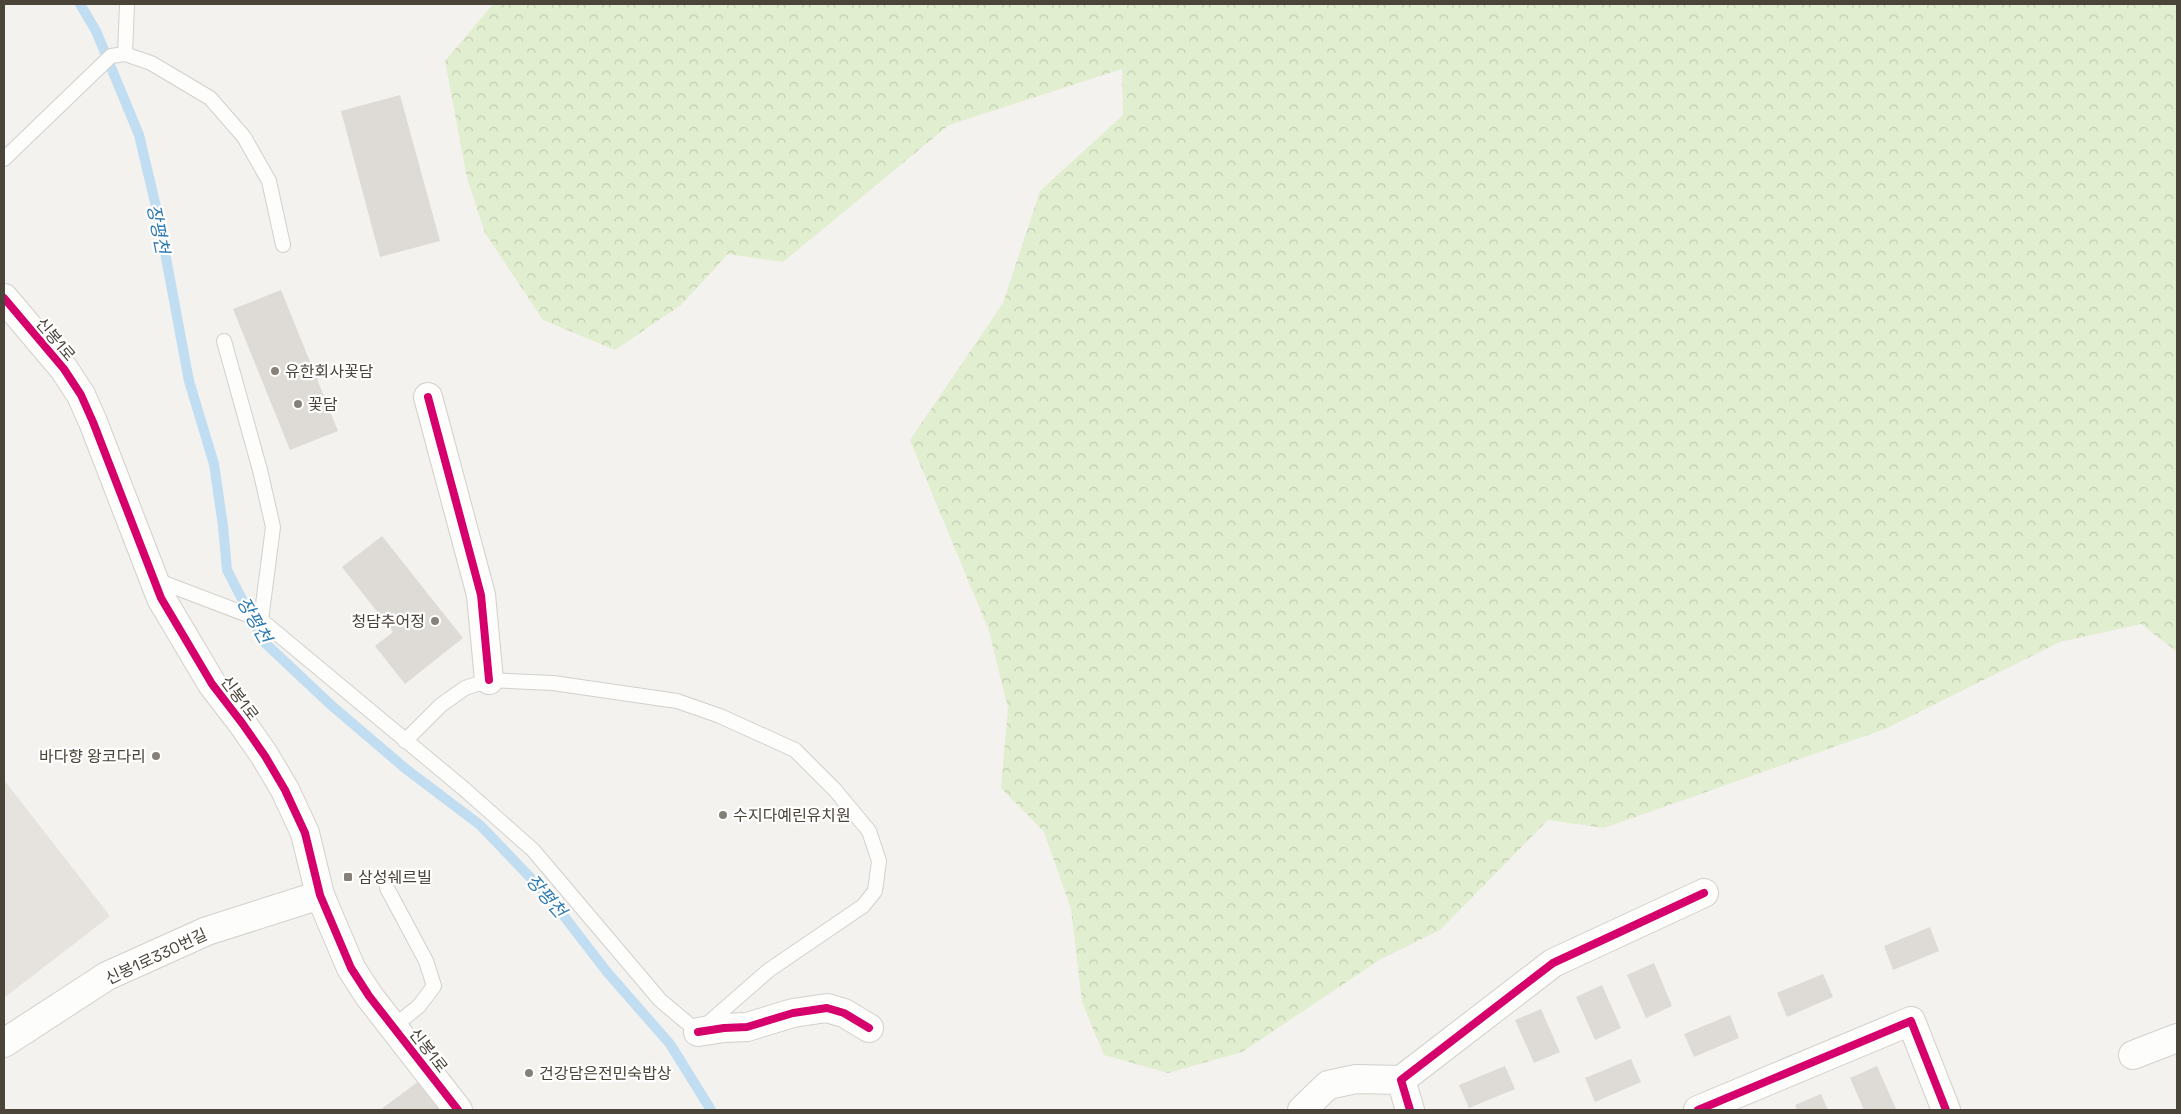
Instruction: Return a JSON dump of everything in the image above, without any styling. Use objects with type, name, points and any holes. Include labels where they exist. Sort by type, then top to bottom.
[{"type":"street","name":"신봉1로","points":[[4,298],[64,369],[81,395],[165,584],[169,613],[212,684],[256,743],[285,790],[305,833],[320,895],[350,968],[458,1110]]},
{"type":"street","points":[[428,397],[480,595],[489,680]]},
{"type":"street","points":[[1302,1110],[1328,1085],[1356,1080],[1402,1080],[1553,963],[1704,893]]},
{"type":"street","name":"신봉1로330번길","points":[[4,1043],[107,976],[207,931],[320,895]]},
{"type":"street","points":[[698,1032],[724,1028],[747,1028],[794,1013],[827,1008],[844,1013],[869,1028]]},
{"type":"street","points":[[1698,1110],[1911,1021],[1946,1110]]},
{"type":"street","points":[[2133,1055],[2177,1038]]},
{"type":"street","points":[[1402,1080],[1410,1110]]},
{"type":"lane","points":[[125,54],[127,4]]},
{"type":"lane","points":[[4,159],[111,56],[125,54],[151,63],[210,98],[244,137],[269,181],[283,245]]},
{"type":"lane","points":[[224,341],[260,470],[273,527],[261,620]]},
{"type":"lane","points":[[165,584],[261,620],[405,741],[533,850],[660,1000],[698,1032],[769,970],[863,906],[875,890],[879,861],[869,831],[836,790],[795,750],[720,716],[677,701],[553,683],[489,680],[465,688],[440,705],[405,741]]},
{"type":"lane","points":[[387,888],[426,961],[434,986],[419,1006],[393,1027]]},
{"type":"green space","points":[[493,4],[2177,4],[2177,652],[2141,624],[2060,642],[1885,729],[1604,828],[1548,820],[1440,930],[1381,959],[1242,1052],[1168,1073],[1104,1055],[1082,1002],[1071,909],[1044,832],[1001,788],[1008,708],[989,631],[910,440],[1003,303],[1040,191],[1123,115],[1122,69],[949,125],[783,262],[728,254],[681,305],[615,350],[543,320],[485,233],[467,178],[445,61]]},
{"type":"shaded area","points":[[4,780],[110,916],[4,998]]},
{"type":"building","points":[[400,95],[440,241],[380,257],[341,111]]},
{"type":"building","points":[[281,290],[338,431],[290,450],[233,309]]},
{"type":"building","points":[[382,536],[463,638],[405,684],[375,646],[393,632],[342,567]]},
{"type":"building","points":[[1930,927],[1939,951],[1893,970],[1884,946]]},
{"type":"building","points":[[1654,963],[1672,1006],[1646,1018],[1627,975]]},
{"type":"building","points":[[1823,974],[1833,997],[1787,1017],[1777,993]]},
{"type":"building","points":[[1602,985],[1621,1028],[1595,1040],[1576,997]]},
{"type":"building","points":[[1541,1009],[1560,1052],[1534,1063],[1515,1020]]},
{"type":"building","points":[[1730,1015],[1739,1038],[1694,1057],[1684,1034]]},
{"type":"building","points":[[1631,1059],[1641,1082],[1595,1102],[1585,1078]]},
{"type":"building","points":[[1505,1066],[1515,1089],[1469,1108],[1459,1085]]},
{"type":"building","points":[[1877,1066],[1896,1109],[1894,1110],[1864,1110],[1850,1078]]},
{"type":"building","points":[[419,1081],[442,1110],[380,1110]]},
{"type":"building","points":[[1821,1094],[1828,1110],[1797,1110],[1795,1105]]},
{"type":"waterway","name":"장평천","points":[[80,4],[96,31],[139,135],[158,215],[189,381],[214,464],[227,570],[264,642],[331,705],[406,769],[480,825],[550,898],[607,972],[670,1044],[711,1110]]},
{"type":"cycle path","points":[[4,298],[64,369],[81,395],[161,598],[212,684],[265,756],[285,790],[305,833],[320,895],[351,968],[369,996],[458,1110]]},
{"type":"cycle path","points":[[428,397],[481,595],[489,680]]},
{"type":"cycle path","points":[[1410,1110],[1401,1080],[1553,963],[1704,893]]},
{"type":"cycle path","points":[[698,1032],[747,1027],[793,1013],[827,1008],[844,1013],[869,1028]]},
{"type":"cycle path","points":[[1698,1110],[1911,1021],[1946,1110]]},
{"type":"place","name":"유한회사꽃담","points":[[275,371]]},
{"type":"place","name":"꽃담","points":[[298,404]]},
{"type":"place","name":"청담추어정","points":[[435,621]]},
{"type":"place","name":"바다향 왕코다리","points":[[156,756]]},
{"type":"place","name":"수지다예린유치원","points":[[723,815]]},
{"type":"place","name":"삼성쉐르빌","points":[[348,877]]},
{"type":"place","name":"건강담은전민숙밥상","points":[[529,1073]]}]
